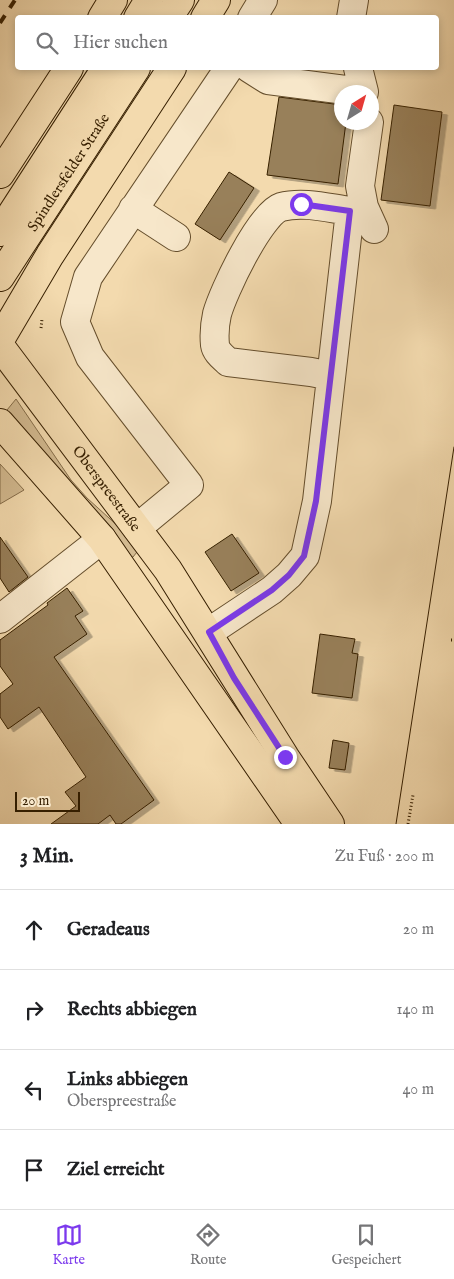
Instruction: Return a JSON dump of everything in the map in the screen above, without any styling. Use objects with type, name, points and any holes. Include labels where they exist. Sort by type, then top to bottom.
[{"type":"main road","points":[[104,15],[113,0]]},
{"type":"main road","points":[[140,15],[149,0]]},
{"type":"main road","points":[[170,15],[180,0]]},
{"type":"main road","points":[[207,15],[216,0]]},
{"type":"main road","points":[[0,174],[68,70]]},
{"type":"main road","name":"Spindlersfelder Straße","points":[[0,277],[28,211],[105,70]]},
{"type":"main road","name":"Spindlersfelder Straße","points":[[0,232],[28,211],[134,70]]},
{"type":"main road","points":[[0,340],[50,255],[171,70]]},
{"type":"main road","name":"Oberspreestraße","points":[[0,346],[168,570],[209,632],[234,678],[330,824]]},
{"type":"main road","points":[[0,423],[102,540],[298,824]]},
{"type":"main road","points":[[181,652],[209,632]]},
{"type":"street","points":[[254,15],[264,0]]},
{"type":"street","points":[[352,15],[354,0]]},
{"type":"street","points":[[136,528],[189,485],[90,356],[75,322],[88,277],[228,70]]},
{"type":"street","points":[[252,70],[268,80],[334,88]]},
{"type":"street","points":[[358,70],[362,85]]},
{"type":"street","points":[[368,130],[360,186],[364,207],[374,229]]},
{"type":"street","points":[[209,632],[272,590],[289,575],[304,556],[316,501],[331,376],[350,211],[301,204],[280,208],[269,216],[256,233],[227,292],[218,314],[215,347],[228,362],[331,376]]},
{"type":"street","points":[[134,208],[176,237]]},
{"type":"street","points":[[0,619],[102,540]]},
{"type":"path","points":[[408,824],[413,795]]},
{"type":"shaded area","points":[[16,399],[71,480],[87,498],[120,528],[137,552],[133,557],[131,557],[14,421],[7,410]]},
{"type":"shaded area","points":[[0,464],[24,490],[0,504]]},
{"type":"building","points":[[279,97],[334,104],[334,130],[345,130],[338,184],[267,175]]},
{"type":"building","points":[[394,105],[442,112],[430,206],[381,200]]},
{"type":"building","points":[[229,172],[254,188],[220,240],[195,224]]},
{"type":"building","points":[[232,534],[259,573],[231,591],[205,552]]},
{"type":"building","points":[[0,537],[28,577],[9,592],[0,578]]},
{"type":"building","points":[[67,588],[83,611],[75,616],[87,634],[54,657],[154,800],[121,824],[116,824],[110,815],[98,824],[51,824],[76,806],[65,792],[86,777],[39,707],[8,729],[0,717],[0,694],[13,684],[0,666],[0,640],[48,605],[47,603]]},
{"type":"building","points":[[320,634],[355,639],[352,653],[358,654],[352,698],[312,693]]},
{"type":"building","points":[[333,740],[349,743],[345,770],[329,768]]},
{"type":"tram line","points":[[396,824],[454,447]]},
{"type":"railway","points":[[0,23],[15,0]]},
{"type":"route","points":[[285,757],[234,678],[209,632],[272,590],[289,575],[304,556],[316,501],[350,211],[301,204]]}]
